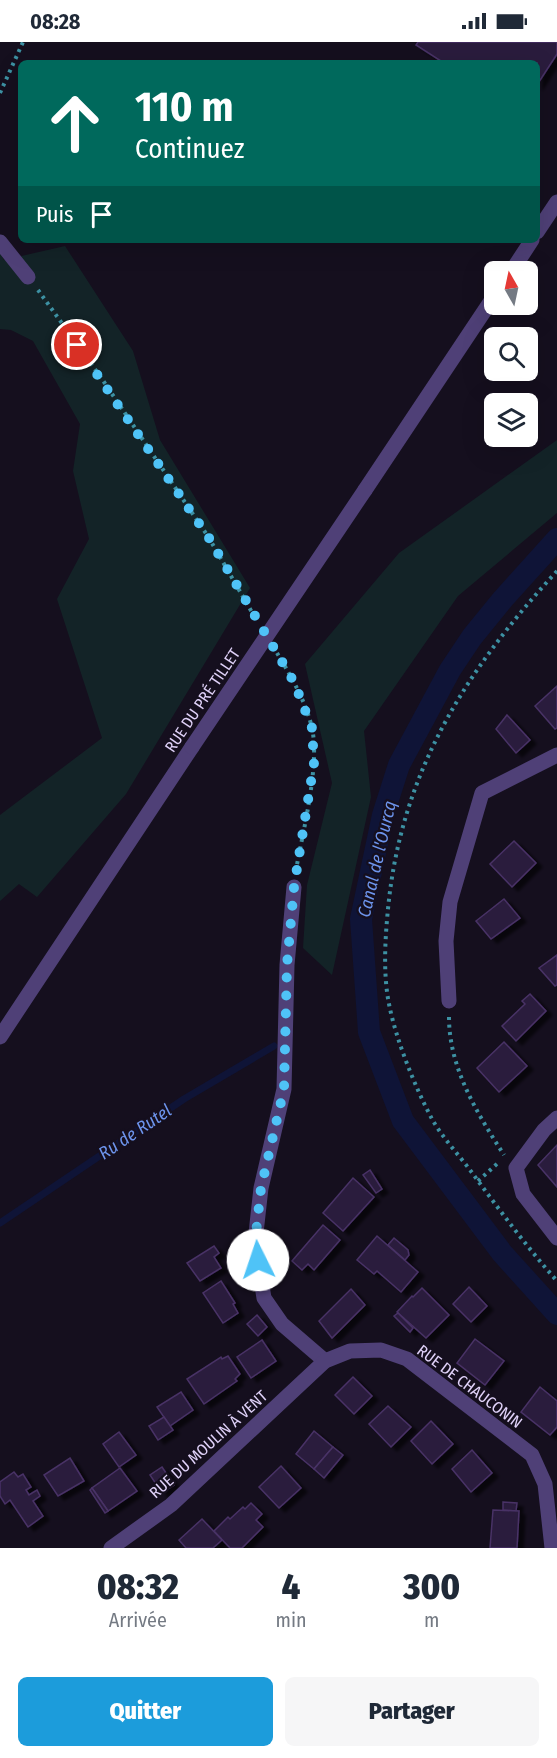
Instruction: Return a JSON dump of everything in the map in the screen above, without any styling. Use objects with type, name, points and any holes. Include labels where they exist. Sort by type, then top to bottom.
[{"type":"street","points":[[540,228],[557,202]]},
{"type":"street","points":[[0,242],[28,277]]},
{"type":"street","points":[[518,261],[530,243]]},
{"type":"street","name":"RUE DU PRÉ TILLET","points":[[0,1037],[484,312]]},
{"type":"street","points":[[449,1001],[446,941],[450,902],[482,793],[557,755]]},
{"type":"street","points":[[294,887],[287,965],[284,1089],[261,1188],[255,1242],[264,1298],[282,1324],[325,1361]]},
{"type":"street","points":[[557,1118],[544,1130],[516,1168],[523,1194],[557,1238]]},
{"type":"street","name":"RUE DE CHAUCONIN","points":[[325,1361],[350,1351],[370,1350],[381,1350],[407,1359],[532,1455],[545,1484],[552,1548]]},
{"type":"street","name":"RUE DU MOULIN À VENT","points":[[111,1548],[171,1505],[325,1361]]},
{"type":"path","points":[[0,93],[23,42]]},
{"type":"path","points":[[28,277],[102,379],[209,538],[259,623]]},
{"type":"path","points":[[276,652],[294,682],[312,728],[314,763],[294,887]]},
{"type":"path","points":[[449,1001],[449,1038],[460,1073],[476,1111],[505,1157],[478,1181]]},
{"type":"shaded area","points":[[65,246],[133,351],[160,440],[250,588],[126,794],[37,897],[19,884],[0,901],[0,815],[102,738],[57,599],[89,539],[73,471],[80,424],[33,341],[11,330],[0,329],[0,253],[4,260]]},
{"type":"shaded area","points":[[557,440],[557,513],[458,596],[364,731],[371,797],[332,975],[303,948],[307,885],[332,783],[305,664],[399,553]]},
{"type":"building","points":[[418,42],[557,42],[557,54],[540,80],[540,60],[439,60],[416,45]]},
{"type":"building","points":[[557,686],[557,728],[555,729],[535,706]]},
{"type":"building","points":[[507,715],[530,740],[516,753],[496,729]]},
{"type":"building","points":[[514,841],[536,863],[512,887],[490,864]]},
{"type":"building","points":[[504,899],[520,918],[491,939],[476,921]]},
{"type":"building","points":[[557,955],[557,985],[555,986],[539,968]]},
{"type":"building","points":[[530,994],[546,1011],[516,1041],[502,1026],[525,1004],[522,1001]]},
{"type":"building","points":[[504,1042],[527,1066],[499,1092],[477,1068]]},
{"type":"building","points":[[557,1145],[557,1187],[538,1165]]},
{"type":"building","points":[[370,1170],[382,1189],[376,1193],[363,1175]]},
{"type":"building","points":[[353,1178],[374,1197],[343,1231],[323,1213]]},
{"type":"building","points":[[323,1225],[340,1240],[314,1270],[308,1264],[302,1270],[292,1261]]},
{"type":"building","points":[[377,1236],[418,1272],[401,1292],[377,1271],[374,1274],[357,1260]]},
{"type":"building","points":[[394,1238],[408,1250],[409,1255],[405,1260],[388,1245]]},
{"type":"building","points":[[214,1246],[219,1253],[214,1257],[221,1268],[200,1281],[187,1263]]},
{"type":"building","points":[[221,1281],[235,1303],[233,1304],[238,1313],[223,1323],[203,1293]]},
{"type":"building","points":[[469,1287],[487,1306],[471,1322],[453,1304]]},
{"type":"building","points":[[422,1288],[449,1315],[426,1338],[397,1312]]},
{"type":"building","points":[[351,1289],[365,1305],[332,1338],[319,1321]]},
{"type":"building","points":[[398,1313],[413,1328],[410,1332],[394,1316]]},
{"type":"building","points":[[257,1315],[267,1327],[258,1336],[247,1324]]},
{"type":"building","points":[[475,1339],[504,1361],[485,1385],[457,1363]]},
{"type":"building","points":[[262,1340],[276,1361],[251,1378],[237,1357]]},
{"type":"building","points":[[228,1356],[240,1374],[235,1379],[237,1381],[204,1404],[187,1379],[221,1357],[222,1359]]},
{"type":"building","points":[[353,1377],[372,1396],[354,1414],[335,1395]]},
{"type":"building","points":[[540,1387],[557,1401],[557,1427],[550,1435],[521,1412]]},
{"type":"building","points":[[181,1392],[193,1410],[170,1426],[157,1407]]},
{"type":"building","points":[[388,1406],[411,1427],[391,1447],[369,1424]]},
{"type":"building","points":[[164,1417],[173,1430],[158,1440],[149,1426]]},
{"type":"building","points":[[431,1421],[453,1444],[432,1464],[411,1441]]},
{"type":"building","points":[[314,1431],[333,1447],[314,1469],[296,1454]]},
{"type":"building","points":[[119,1432],[136,1455],[119,1467],[103,1444]]},
{"type":"building","points":[[333,1447],[343,1455],[324,1478],[314,1469]]},
{"type":"building","points":[[472,1450],[492,1473],[471,1492],[452,1469]]},
{"type":"building","points":[[70,1458],[84,1481],[58,1496],[44,1475]]},
{"type":"building","points":[[281,1466],[301,1488],[279,1508],[259,1487]]},
{"type":"building","points":[[162,1467],[174,1485],[162,1493],[150,1475]]},
{"type":"building","points":[[120,1468],[137,1491],[108,1511],[92,1488]]},
{"type":"building","points":[[14,1472],[18,1477],[23,1474],[31,1487],[26,1490],[29,1495],[37,1490],[40,1496],[33,1501],[43,1516],[28,1527],[10,1500],[5,1504],[0,1496],[0,1482]]},
{"type":"building","points":[[92,1488],[108,1511],[105,1513],[90,1490]]},
{"type":"building","points":[[503,1502],[517,1503],[516,1511],[503,1510]]},
{"type":"building","points":[[251,1503],[262,1514],[256,1520],[263,1527],[242,1548],[230,1548],[214,1531],[228,1517],[230,1519]]},
{"type":"building","points":[[493,1510],[519,1511],[517,1548],[490,1548]]},
{"type":"building","points":[[202,1519],[222,1540],[213,1548],[186,1548],[179,1540]]},
{"type":"waterway","name":"Canal de l'Ourcq","points":[[557,539],[472,637],[450,670],[399,765],[383,815],[361,919],[369,1032],[403,1121],[502,1253],[557,1314]]},
{"type":"waterway","name":"Ru de Rutel","points":[[0,1223],[184,1099],[274,1046]]},
{"type":"route","points":[[77,345],[209,538],[294,682],[312,728],[314,763],[294,887],[287,965],[284,1089],[261,1188],[255,1242],[258,1260]]}]
